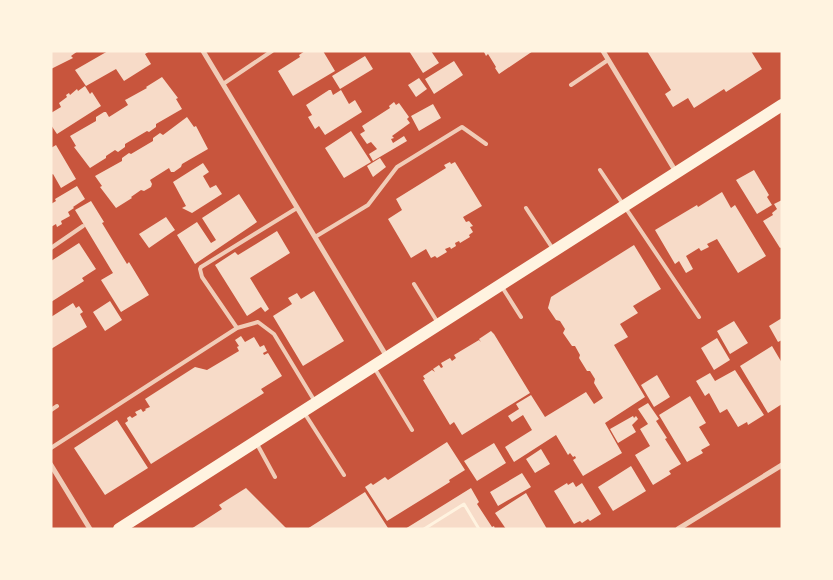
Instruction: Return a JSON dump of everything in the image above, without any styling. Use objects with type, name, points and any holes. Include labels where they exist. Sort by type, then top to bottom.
[{"type":"main road","points":[[120,529],[782,104]]},
{"type":"street","points":[[204,51],[388,358]]},
{"type":"street","points":[[603,51],[677,172]]},
{"type":"street","points":[[51,464],[90,529]]},
{"type":"street","points":[[678,529],[782,465]]},
{"type":"lane","points":[[223,84],[272,51]]},
{"type":"lane","points":[[571,85],[608,60]]},
{"type":"lane","points":[[315,238],[368,205],[397,167],[462,127],[486,144]]},
{"type":"lane","points":[[600,170],[700,318]]},
{"type":"lane","points":[[237,328],[202,276],[200,267],[297,208]]},
{"type":"lane","points":[[526,208],[554,251]]},
{"type":"lane","points":[[51,248],[83,226]]},
{"type":"lane","points":[[414,284],[439,324]]},
{"type":"lane","points":[[501,285],[521,317]]},
{"type":"lane","points":[[51,448],[237,328],[258,322],[274,334],[316,404]]},
{"type":"lane","points":[[374,367],[412,430]]},
{"type":"lane","points":[[51,410],[57,406]]},
{"type":"lane","points":[[304,411],[344,475]]},
{"type":"lane","points":[[255,442],[275,477]]},
{"type":"path","points":[[424,529],[464,504],[479,529]]},
{"type":"building","points":[[51,51],[78,51],[71,56],[73,58],[51,69]]},
{"type":"building","points":[[108,51],[150,51],[145,54],[151,64],[124,81],[116,69],[86,86],[75,70]]},
{"type":"building","points":[[305,51],[323,51],[335,71],[293,96],[278,71],[300,57],[299,55]]},
{"type":"building","points":[[409,51],[431,51],[439,63],[423,73]]},
{"type":"building","points":[[485,51],[533,51],[499,74],[488,54],[486,56]]},
{"type":"building","points":[[647,51],[751,51],[762,69],[726,92],[724,89],[694,108],[688,98],[673,107],[665,94],[671,90]]},
{"type":"building","points":[[365,56],[373,69],[340,89],[332,76]]},
{"type":"building","points":[[454,61],[463,75],[434,94],[425,79]]},
{"type":"building","points":[[162,77],[178,98],[176,99],[182,109],[156,124],[156,127],[149,132],[147,131],[125,144],[125,147],[118,152],[115,150],[90,168],[74,147],[76,146],[70,136],[96,121],[96,117],[104,112],[109,117],[128,105],[125,100]]},
{"type":"building","points":[[419,78],[427,89],[416,97],[408,85]]},
{"type":"building","points":[[85,86],[90,94],[92,92],[101,106],[57,134],[51,125],[51,113],[61,107],[59,103],[67,97],[66,95],[69,93],[70,95],[77,89],[78,91]]},
{"type":"building","points":[[331,90],[333,95],[341,90],[349,104],[355,100],[362,112],[325,135],[319,126],[315,129],[308,117],[312,115],[306,105]]},
{"type":"building","points":[[394,102],[396,105],[399,103],[409,117],[407,119],[410,123],[392,136],[394,138],[391,139],[393,143],[404,136],[407,141],[373,161],[369,154],[377,149],[371,142],[367,144],[360,134],[365,131],[362,126],[390,108],[389,106]]},
{"type":"building","points":[[433,104],[441,118],[419,131],[411,116]]},
{"type":"building","points":[[187,117],[194,127],[196,126],[208,149],[182,164],[174,172],[171,172],[169,168],[150,180],[151,187],[144,191],[141,190],[116,208],[100,187],[102,186],[95,176],[122,161],[122,158],[129,153],[131,154],[153,141],[153,138],[160,133],[163,135]]},
{"type":"building","points":[[351,131],[371,162],[344,178],[325,148]]},
{"type":"building","points":[[56,145],[76,179],[61,188],[53,174],[51,175],[51,148]]},
{"type":"building","points":[[380,158],[386,167],[373,177],[367,166]]},
{"type":"building","points":[[450,162],[451,164],[455,162],[482,206],[463,217],[466,222],[469,221],[473,226],[470,227],[473,232],[469,235],[470,237],[460,243],[459,241],[455,243],[456,246],[451,249],[450,247],[445,249],[447,252],[437,258],[435,256],[431,258],[426,249],[411,258],[388,219],[402,210],[396,199],[446,168],[444,165]]},
{"type":"building","points":[[203,163],[209,172],[203,176],[210,188],[216,185],[222,194],[192,213],[182,208],[186,206],[173,182]]},
{"type":"building","points":[[754,170],[769,195],[767,197],[772,205],[757,214],[736,180]]},
{"type":"building","points":[[77,186],[85,199],[68,212],[70,216],[61,221],[62,224],[57,227],[56,224],[51,227],[51,204],[56,201],[55,199]]},
{"type":"building","points":[[722,192],[731,208],[735,205],[766,256],[738,273],[717,239],[707,244],[709,247],[701,251],[699,248],[686,256],[693,269],[686,273],[679,261],[675,264],[655,230]]},
{"type":"building","points":[[239,194],[257,222],[195,264],[177,235],[197,222],[211,243],[216,240],[202,218]]},
{"type":"building","points":[[782,200],[782,247],[780,248],[763,221],[773,215],[772,213],[777,209],[774,204]]},
{"type":"building","points":[[91,201],[127,264],[129,262],[149,295],[121,312],[101,280],[113,273],[75,210]]},
{"type":"building","points":[[166,217],[175,230],[149,248],[139,234]]},
{"type":"building","points":[[277,231],[290,253],[250,278],[269,309],[265,312],[261,307],[247,316],[215,265],[235,252],[238,255]]},
{"type":"building","points":[[79,243],[96,269],[82,278],[84,281],[51,302],[51,261]]},
{"type":"building","points":[[634,245],[661,289],[633,306],[638,313],[620,324],[628,337],[614,345],[645,397],[605,423],[622,453],[583,476],[573,460],[576,458],[575,456],[573,457],[570,453],[568,455],[556,435],[514,462],[505,447],[532,430],[523,415],[512,422],[508,416],[519,409],[516,404],[531,395],[545,417],[586,392],[594,404],[603,398],[594,383],[595,379],[590,371],[587,371],[579,358],[580,355],[575,346],[572,346],[563,333],[565,329],[548,308],[551,297]]},
{"type":"building","points":[[314,291],[344,341],[303,366],[273,316],[292,304],[288,298],[297,293],[301,299]]},
{"type":"building","points":[[110,301],[122,320],[105,331],[93,312]]},
{"type":"building","points":[[73,303],[76,308],[79,306],[83,312],[80,314],[87,327],[51,349],[51,317]]},
{"type":"building","points":[[782,318],[782,340],[778,342],[769,326]]},
{"type":"building","points":[[734,321],[748,343],[730,354],[717,331]]},
{"type":"building","points":[[491,331],[530,393],[462,435],[454,422],[450,425],[423,380],[425,379],[423,376],[432,370],[435,372],[433,369],[439,365],[441,368],[443,367],[441,363],[450,358],[452,361],[456,358],[454,355],[479,340],[481,342],[479,339]]},
{"type":"building","points":[[241,336],[245,342],[254,337],[260,347],[264,345],[267,351],[263,353],[264,355],[268,353],[282,376],[261,389],[264,393],[151,464],[125,423],[128,421],[127,418],[130,416],[132,418],[137,415],[135,412],[141,409],[143,412],[150,407],[145,399],[195,367],[207,370],[239,351],[237,347],[239,346],[235,340]]},
{"type":"building","points":[[717,338],[730,360],[714,370],[701,348]]},
{"type":"building","points":[[772,346],[782,363],[782,404],[768,413],[740,366]]},
{"type":"building","points":[[735,370],[764,415],[748,425],[747,422],[738,427],[727,409],[720,413],[709,393],[705,396],[696,381],[710,373],[715,381]]},
{"type":"building","points":[[657,375],[670,397],[654,407],[641,385]]},
{"type":"building","points":[[690,396],[706,423],[699,427],[710,445],[701,450],[703,453],[687,462],[659,415]]},
{"type":"building","points":[[648,403],[659,419],[656,421],[667,438],[665,439],[681,464],[669,471],[671,474],[653,485],[635,455],[650,446],[640,429],[648,424],[638,409]]},
{"type":"building","points":[[633,416],[634,418],[636,416],[638,419],[632,425],[636,432],[618,443],[610,429]]},
{"type":"building","points":[[117,420],[148,468],[105,495],[74,448]]},
{"type":"building","points":[[447,442],[465,470],[449,480],[450,482],[387,521],[365,487],[371,483],[373,485],[385,477],[388,480]]},
{"type":"building","points":[[494,443],[506,463],[477,481],[464,461]]},
{"type":"building","points":[[541,449],[550,464],[535,473],[526,459]]},
{"type":"building","points":[[631,466],[646,491],[613,511],[598,487]]},
{"type":"building","points":[[522,473],[531,487],[498,506],[490,492]]},
{"type":"building","points":[[573,482],[576,487],[582,483],[601,514],[590,521],[588,519],[582,523],[580,521],[574,524],[554,491],[567,483],[568,485]]},
{"type":"building","points":[[246,488],[287,529],[191,529],[222,509],[219,505]]},
{"type":"building","points":[[471,488],[479,502],[477,504],[495,529],[405,529]]},
{"type":"building","points":[[365,492],[388,528],[307,529]]},
{"type":"building","points":[[526,493],[547,529],[506,529],[495,513]]}]
